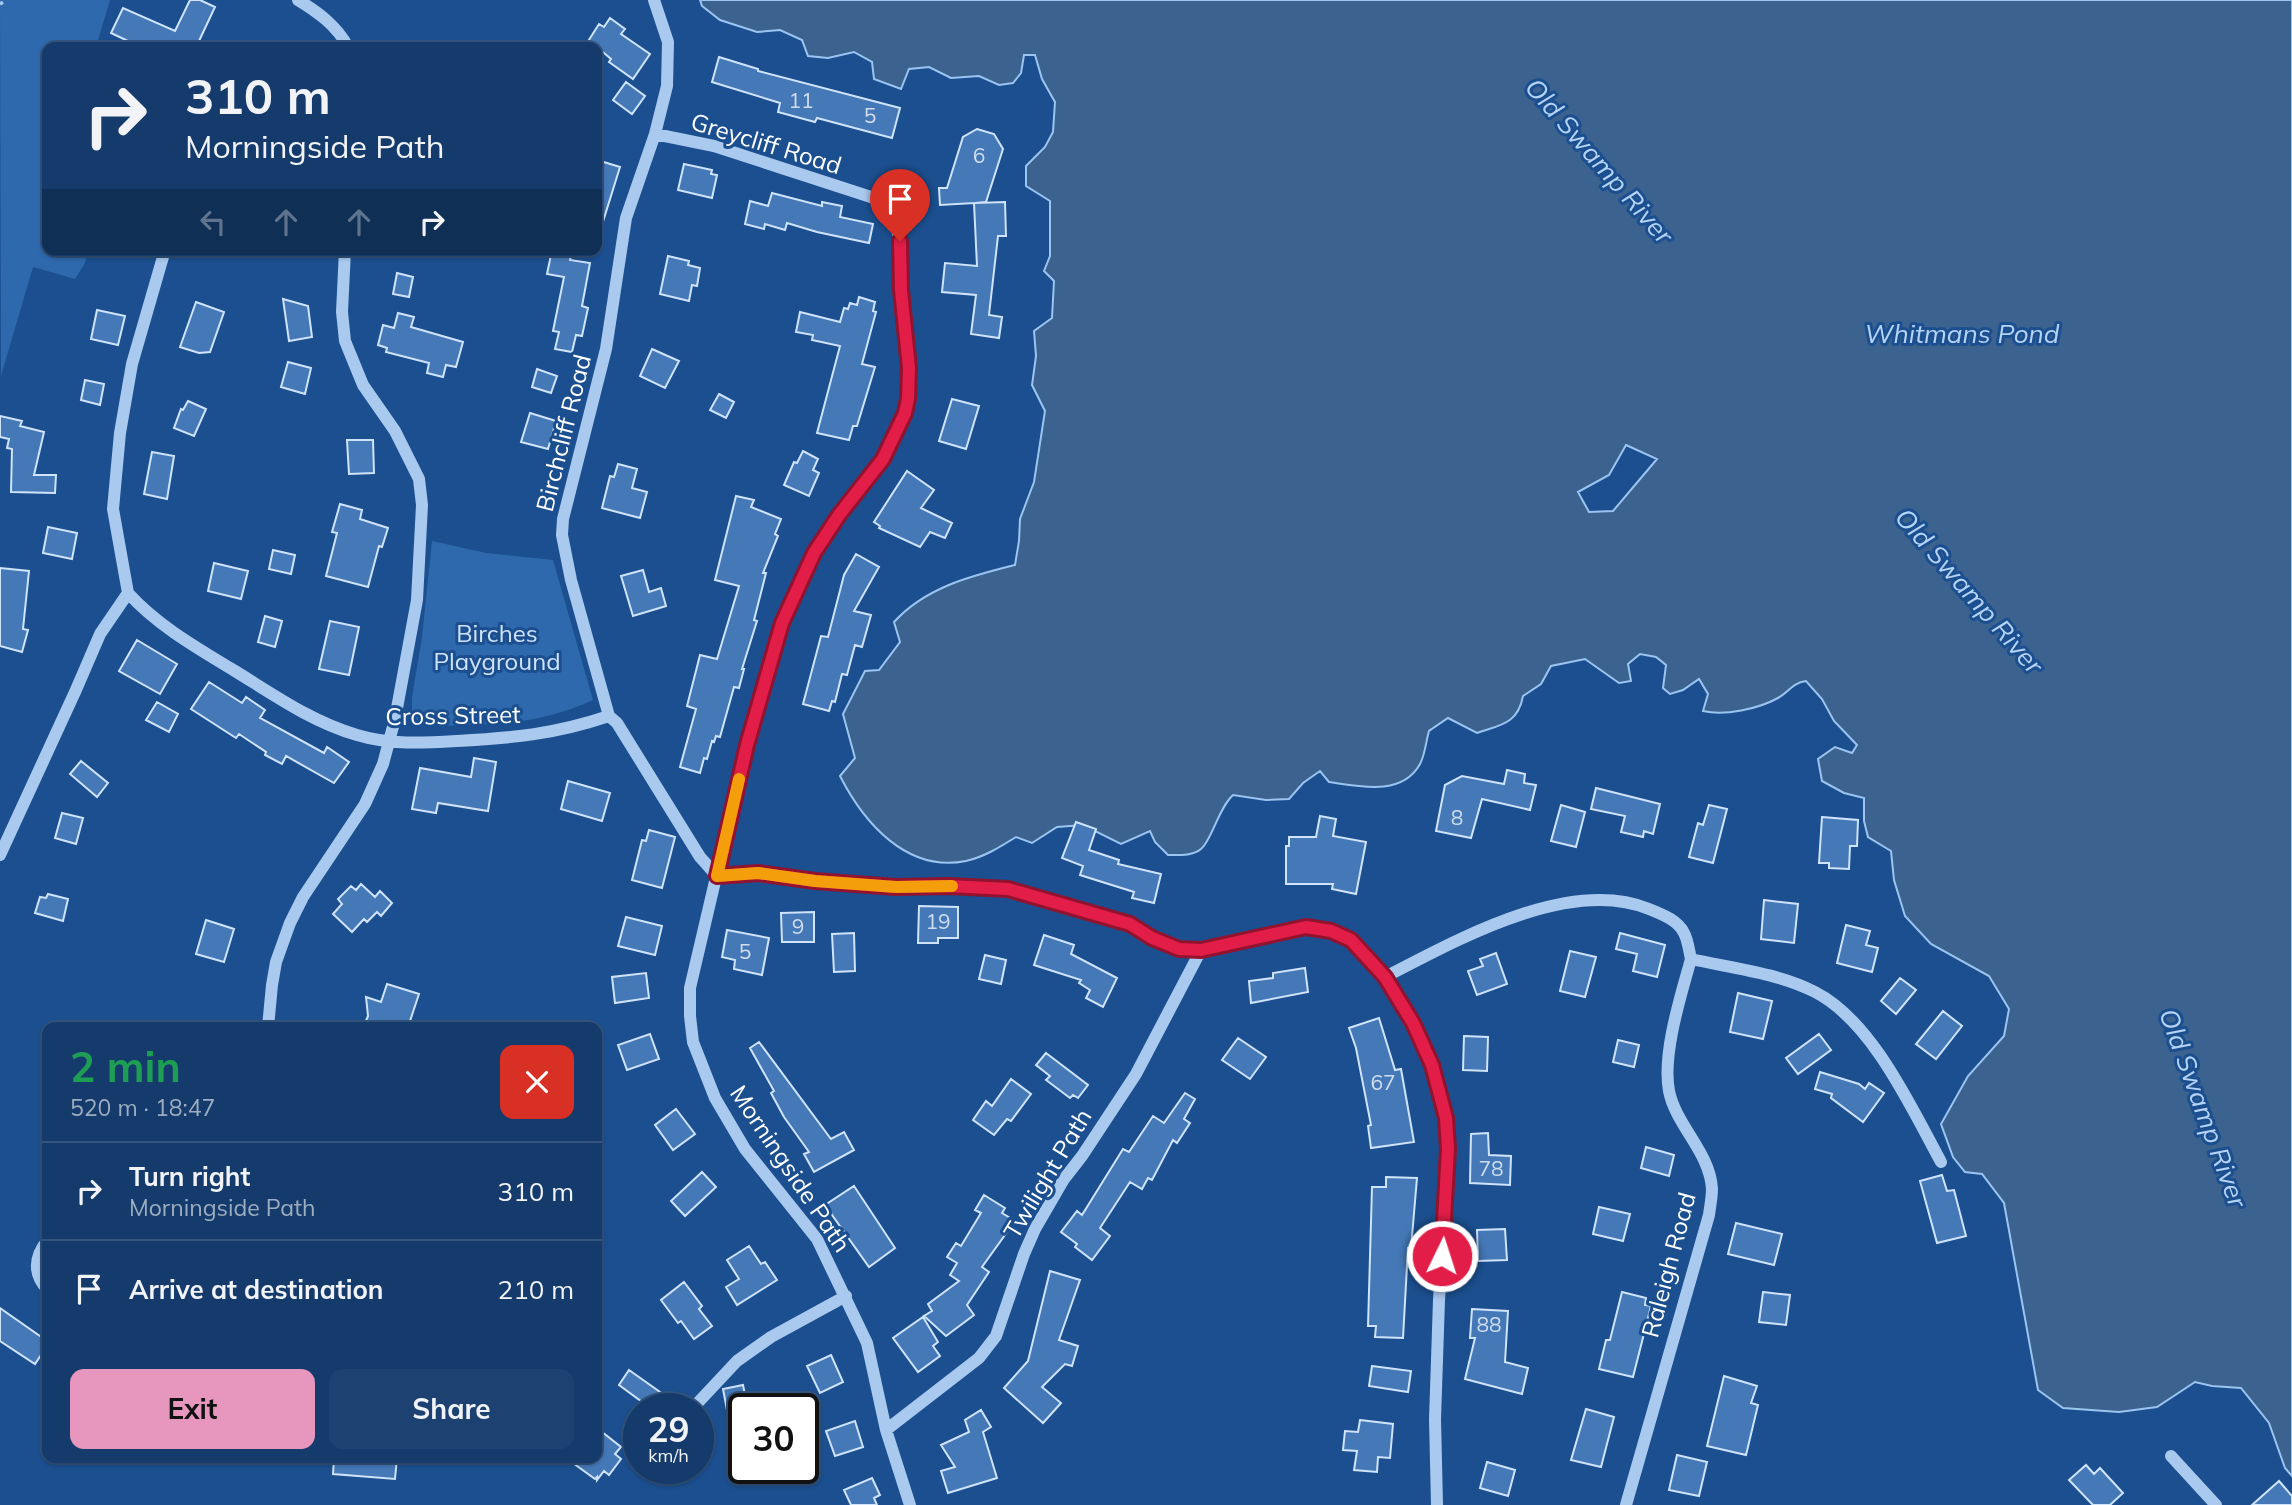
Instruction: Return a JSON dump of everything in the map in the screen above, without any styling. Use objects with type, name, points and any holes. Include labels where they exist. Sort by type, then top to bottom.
[{"type":"street","points":[[298,0],[327,20],[345,42]]},
{"type":"street","name":"Birchcliff Road","points":[[654,0],[668,42],[667,86],[655,134],[626,218],[606,349],[563,519],[562,534],[571,580],[609,716],[617,723],[700,857],[717,876]]},
{"type":"street","name":"Greycliff Road","points":[[655,134],[715,146],[874,198],[887,208],[895,222]]},
{"type":"street","name":"Morningside Path","points":[[895,222],[900,241],[901,290],[909,368],[905,413],[883,459],[839,515],[814,553],[782,623],[747,745],[690,988],[690,1016],[693,1042],[715,1098],[746,1149],[817,1240],[846,1296],[866,1343],[886,1430],[910,1505]]},
{"type":"street","points":[[0,855],[100,634],[128,593],[113,509],[120,433],[132,364],[163,256]]},
{"type":"street","points":[[268,1022],[276,962],[290,923],[303,897],[365,804],[383,764],[397,707],[417,600],[422,506],[419,479],[395,431],[363,385],[345,341],[342,312],[345,256]]},
{"type":"street","name":"Cross Street","points":[[128,593],[139,605],[185,640],[299,711],[355,735],[388,743],[542,735],[609,716]]},
{"type":"street","points":[[717,876],[758,873],[815,881],[896,887],[1008,889],[1130,924],[1152,938],[1179,949],[1201,950],[1306,927],[1331,931],[1351,940],[1385,977],[1413,1023],[1432,1065],[1446,1118],[1447,1180],[1435,1419],[1437,1505]]},
{"type":"street","points":[[1385,977],[1466,936],[1543,908],[1575,900],[1605,900],[1642,906],[1666,915],[1684,932],[1691,959],[1783,980],[1833,1002],[1851,1019],[1894,1076],[1941,1162]]},
{"type":"street","name":"Twilight Path","points":[[886,1430],[979,1358],[996,1336],[1035,1229],[1064,1179],[1136,1073],[1201,950]]},
{"type":"street","name":"Raleigh Road","points":[[1626,1505],[1709,1215],[1712,1188],[1704,1161],[1677,1114],[1669,1089],[1668,1064],[1676,1010],[1691,959]]},
{"type":"street","points":[[42,1247],[37,1269],[42,1283]]},
{"type":"street","points":[[707,1393],[737,1361],[771,1337],[846,1296]]},
{"type":"street","points":[[2171,1456],[2216,1505]]},
{"type":"path","points":[[0,4],[7,0]]},
{"type":"green space","points":[[0,0],[110,0],[97,42],[42,42],[42,256],[87,256],[75,279],[33,267],[1,376]]},
{"type":"green space","name":"Birches Playground","points":[[432,541],[486,553],[553,560],[593,700],[561,712],[515,722],[445,726],[412,720],[412,697],[422,637]]},
{"type":"water","name":"Whitmans Pond","points":[[700,0],[2292,0],[2292,1476],[2285,1468],[2269,1423],[2241,1388],[2195,1382],[2157,1407],[2119,1412],[2063,1408],[2038,1390],[2004,1203],[1982,1174],[1965,1172],[1953,1157],[1941,1124],[1968,1076],[2004,1036],[2009,1009],[1989,976],[1931,944],[1905,916],[1894,880],[1891,851],[1868,837],[1864,821],[1864,798],[1844,793],[1822,781],[1818,759],[1835,747],[1852,753],[1857,745],[1834,721],[1822,699],[1806,681],[1761,705],[1741,711],[1712,712],[1703,711],[1708,694],[1699,679],[1683,690],[1670,694],[1663,688],[1666,665],[1656,657],[1640,654],[1628,664],[1631,681],[1619,683],[1585,659],[1551,666],[1541,684],[1523,696],[1517,712],[1507,722],[1477,733],[1448,718],[1429,731],[1420,764],[1402,781],[1379,787],[1353,786],[1329,782],[1320,771],[1303,783],[1289,799],[1266,800],[1233,795],[1223,808],[1205,845],[1190,854],[1168,855],[1155,842],[1150,831],[1121,844],[1083,825],[1057,827],[1032,843],[1016,837],[986,854],[966,861],[945,863],[907,852],[890,841],[862,811],[840,776],[855,758],[843,714],[865,671],[879,670],[900,642],[894,622],[907,610],[950,584],[1015,565],[1020,519],[1034,482],[1045,411],[1032,385],[1036,356],[1034,331],[1052,318],[1054,281],[1044,271],[1050,256],[1050,201],[1026,186],[1026,166],[1045,147],[1053,132],[1055,102],[1042,79],[1035,55],[1024,55],[1021,73],[1013,83],[999,85],[979,76],[951,78],[929,67],[909,69],[901,89],[874,79],[872,62],[854,52],[828,58],[808,56],[802,40],[780,30],[757,32],[720,20],[702,6]],"holes":[[[1626,445],[1657,459],[1613,511],[1589,512],[1578,492],[1609,475]]]},
{"type":"building","points":[[190,0],[200,0],[215,7],[199,41],[201,42],[128,42],[111,33],[123,8],[175,31]]},
{"type":"building","points":[[610,18],[625,29],[621,34],[650,54],[633,79],[609,62],[611,59],[602,51],[602,42],[588,42],[599,24],[604,27]]},
{"type":"building","points":[[719,57],[758,71],[900,108],[892,138],[817,118],[815,122],[778,112],[780,103],[712,82]]},
{"type":"building","points":[[626,82],[645,96],[632,114],[613,100]]},
{"type":"building","points":[[977,129],[994,134],[1003,149],[986,202],[975,203],[1005,202],[1006,236],[998,236],[989,315],[1002,317],[999,338],[971,334],[976,295],[942,292],[945,263],[977,266],[974,203],[940,205],[939,188],[947,188],[963,137]]},
{"type":"building","points":[[602,162],[620,167],[602,225]]},
{"type":"building","points":[[684,164],[712,170],[711,174],[717,175],[712,198],[678,190]]},
{"type":"building","points":[[772,193],[822,206],[822,202],[842,206],[840,217],[873,224],[869,243],[787,223],[785,230],[765,224],[764,229],[745,224],[750,201],[768,206]]},
{"type":"building","points":[[551,256],[571,256],[570,260],[590,263],[582,306],[588,308],[582,336],[576,335],[572,352],[555,349],[559,332],[553,331],[564,277],[547,274]]},
{"type":"building","points":[[668,256],[689,261],[688,265],[700,268],[697,286],[692,285],[689,301],[660,294]]},
{"type":"building","points":[[397,273],[413,277],[409,297],[393,294]]},
{"type":"building","points":[[859,297],[875,302],[873,311],[876,312],[862,364],[875,367],[857,426],[853,426],[849,440],[817,433],[840,346],[812,340],[813,335],[796,332],[800,312],[840,322],[844,308],[848,309],[850,303],[857,305]]},
{"type":"building","points":[[283,299],[308,306],[312,337],[289,341]]},
{"type":"building","points":[[196,302],[224,312],[210,352],[199,353],[180,347]]},
{"type":"building","points":[[97,310],[125,316],[118,345],[91,339]]},
{"type":"building","points":[[398,313],[414,317],[411,327],[463,342],[456,367],[446,365],[443,377],[427,373],[429,363],[386,352],[387,348],[378,345],[383,325],[394,328]]},
{"type":"building","points":[[652,349],[679,361],[665,388],[640,376]]},
{"type":"building","points":[[288,362],[311,368],[305,394],[281,387]]},
{"type":"building","points":[[537,369],[557,376],[551,393],[532,387]]},
{"type":"building","points":[[85,380],[104,384],[100,405],[81,400]]},
{"type":"building","points":[[719,394],[734,402],[726,418],[710,410]]},
{"type":"building","points":[[952,399],[979,406],[966,449],[939,441]]},
{"type":"building","points":[[188,401],[206,409],[194,436],[174,428],[181,409],[183,410]]},
{"type":"building","points":[[530,413],[556,421],[548,449],[521,442]]},
{"type":"building","points":[[0,416],[22,421],[20,426],[44,432],[34,475],[56,475],[55,493],[11,492],[12,449],[7,448],[9,439],[0,437]]},
{"type":"building","points":[[347,440],[373,440],[374,473],[349,474]]},
{"type":"building","points":[[803,451],[818,459],[813,470],[819,473],[809,496],[784,485],[794,462],[797,463]]},
{"type":"building","points":[[152,452],[174,456],[167,499],[144,494]]},
{"type":"building","points":[[618,464],[637,469],[632,488],[647,492],[640,518],[602,508],[610,476],[614,477]]},
{"type":"building","points":[[907,471],[934,490],[921,508],[952,523],[945,538],[930,532],[920,547],[879,528],[874,522]]},
{"type":"building","points":[[736,496],[754,500],[751,507],[781,519],[775,534],[778,536],[763,573],[766,573],[754,620],[757,621],[739,688],[734,687],[720,737],[716,736],[714,742],[712,741],[700,773],[680,767],[696,709],[687,706],[700,655],[717,659],[739,586],[715,580]]},
{"type":"building","points":[[340,504],[362,510],[360,519],[388,528],[382,547],[379,546],[368,587],[326,576],[337,533],[332,532]]},
{"type":"building","points":[[48,527],[77,533],[72,559],[43,553]]},
{"type":"building","points":[[273,550],[295,555],[291,574],[269,569]]},
{"type":"building","points":[[856,554],[879,567],[854,611],[871,615],[862,647],[855,645],[847,675],[842,674],[835,702],[832,701],[829,711],[803,704],[821,636],[828,637],[844,575]]},
{"type":"building","points":[[214,563],[248,571],[241,599],[208,591]]},
{"type":"building","points":[[0,568],[29,571],[23,629],[28,630],[22,652],[0,646]]},
{"type":"building","points":[[643,570],[649,592],[661,588],[666,606],[633,616],[621,576]]},
{"type":"building","points":[[265,616],[282,621],[275,647],[258,642]]},
{"type":"building","points":[[330,621],[359,627],[349,675],[319,669]]},
{"type":"building","points":[[137,640],[177,664],[160,694],[119,671]]},
{"type":"building","points":[[209,682],[242,703],[246,697],[265,710],[260,718],[324,753],[327,747],[349,762],[334,783],[286,756],[282,764],[265,755],[266,752],[239,734],[236,738],[191,709]]},
{"type":"building","points":[[157,702],[178,714],[169,732],[146,720]]},
{"type":"building","points":[[474,758],[496,762],[488,811],[438,803],[436,813],[412,809],[420,768],[471,777]]},
{"type":"building","points":[[81,761],[108,783],[97,797],[70,774]]},
{"type":"building","points":[[1507,770],[1525,774],[1524,783],[1536,785],[1530,810],[1482,799],[1471,838],[1436,831],[1445,785],[1462,776],[1504,784]]},
{"type":"building","points":[[568,781],[610,793],[602,821],[561,809]]},
{"type":"building","points":[[1596,788],[1660,804],[1653,834],[1644,831],[1643,837],[1621,832],[1625,816],[1591,809]]},
{"type":"building","points":[[1561,805],[1585,812],[1576,847],[1551,841]]},
{"type":"building","points":[[1709,805],[1727,809],[1713,863],[1689,857],[1698,823],[1703,825]]},
{"type":"building","points":[[62,813],[83,818],[76,844],[55,838]]},
{"type":"building","points":[[1320,816],[1336,819],[1333,836],[1366,842],[1356,894],[1332,889],[1333,884],[1286,884],[1286,846],[1289,846],[1289,837],[1316,837]]},
{"type":"building","points":[[1822,817],[1858,820],[1857,846],[1850,846],[1849,869],[1829,868],[1829,863],[1819,863]]},
{"type":"building","points":[[1076,822],[1096,829],[1089,850],[1119,860],[1118,864],[1161,874],[1154,903],[1132,898],[1134,892],[1080,875],[1083,866],[1062,858]]},
{"type":"building","points":[[649,830],[675,837],[662,888],[632,880],[642,840],[646,841]]},
{"type":"building","points":[[361,884],[375,897],[380,891],[392,903],[381,916],[377,912],[367,922],[364,919],[352,932],[333,914],[342,904],[338,899],[351,886],[356,890]]},
{"type":"building","points":[[48,894],[68,899],[63,921],[35,913],[40,897],[46,898]]},
{"type":"building","points":[[1764,900],[1798,904],[1794,943],[1761,939]]},
{"type":"building","points":[[919,906],[958,907],[958,938],[938,938],[938,943],[918,943]]},
{"type":"building","points":[[814,912],[814,942],[782,942],[781,913]]},
{"type":"building","points":[[626,917],[662,926],[655,955],[618,946]]},
{"type":"building","points":[[206,920],[234,929],[224,962],[196,954]]},
{"type":"building","points":[[1846,925],[1870,931],[1866,945],[1878,948],[1872,972],[1837,963]]},
{"type":"building","points":[[727,930],[769,938],[762,975],[734,969],[735,960],[722,957]]},
{"type":"building","points":[[854,933],[855,971],[834,972],[832,934]]},
{"type":"building","points":[[1620,933],[1665,945],[1657,977],[1633,971],[1637,954],[1616,949]]},
{"type":"building","points":[[1044,935],[1074,945],[1071,954],[1117,978],[1103,1007],[1086,998],[1090,990],[1079,983],[1081,980],[1034,965]]},
{"type":"building","points":[[1570,951],[1596,957],[1585,997],[1560,991]]},
{"type":"building","points":[[1496,953],[1507,984],[1477,995],[1468,971],[1483,966],[1480,959]]},
{"type":"building","points":[[985,955],[1006,960],[1001,984],[979,979]]},
{"type":"building","points":[[1305,968],[1308,992],[1251,1003],[1249,981],[1273,978],[1273,973]]},
{"type":"building","points":[[646,973],[649,998],[615,1003],[612,977]]},
{"type":"building","points":[[1900,978],[1916,990],[1896,1014],[1881,1001]]},
{"type":"building","points":[[387,984],[419,994],[410,1022],[365,1022],[368,1016],[366,997],[381,1002]]},
{"type":"building","points":[[1738,993],[1772,1001],[1763,1039],[1730,1032]]},
{"type":"building","points":[[1943,1011],[1962,1026],[1936,1059],[1916,1044]]},
{"type":"building","points":[[1379,1018],[1395,1070],[1401,1069],[1414,1142],[1371,1148],[1368,1126],[1371,1125],[1356,1048],[1349,1028]]},
{"type":"building","points":[[650,1034],[659,1059],[627,1070],[618,1045]]},
{"type":"building","points":[[1819,1034],[1831,1050],[1798,1074],[1786,1058]]},
{"type":"building","points":[[1464,1036],[1488,1037],[1487,1071],[1463,1070]]},
{"type":"building","points":[[1238,1038],[1266,1057],[1250,1079],[1222,1060]]},
{"type":"building","points":[[1618,1040],[1639,1045],[1634,1067],[1613,1062]]},
{"type":"building","points":[[759,1042],[831,1139],[844,1132],[854,1150],[814,1172],[804,1154],[809,1152],[784,1117],[771,1093],[774,1091],[750,1048]]},
{"type":"building","points":[[1046,1053],[1088,1085],[1078,1098],[1073,1095],[1070,1098],[1046,1080],[1050,1076],[1036,1065]]},
{"type":"building","points":[[1820,1072],[1859,1084],[1865,1089],[1869,1083],[1884,1093],[1863,1122],[1831,1098],[1832,1094],[1815,1089]]},
{"type":"building","points":[[1011,1079],[1031,1094],[1011,1121],[1007,1119],[994,1135],[973,1120],[986,1101],[992,1106]]},
{"type":"building","points":[[1185,1093],[1195,1099],[1184,1119],[1190,1123],[1177,1143],[1173,1140],[1152,1180],[1148,1178],[1142,1189],[1130,1182],[1100,1228],[1110,1236],[1092,1260],[1061,1232],[1077,1211],[1082,1215],[1123,1149],[1129,1152],[1153,1116],[1164,1123]]},
{"type":"building","points":[[676,1109],[695,1134],[673,1150],[655,1125]]},
{"type":"building","points":[[1488,1133],[1489,1155],[1511,1156],[1510,1185],[1470,1183],[1471,1134]]},
{"type":"building","points":[[1646,1147],[1674,1155],[1669,1176],[1641,1168]]},
{"type":"building","points":[[702,1172],[716,1187],[685,1216],[671,1201]]},
{"type":"building","points":[[1942,1175],[1947,1191],[1954,1190],[1966,1236],[1937,1243],[1920,1181]]},
{"type":"building","points":[[1386,1177],[1417,1178],[1411,1248],[1408,1248],[1403,1338],[1375,1337],[1376,1326],[1368,1326],[1372,1187],[1386,1187]]},
{"type":"building","points":[[854,1186],[895,1248],[869,1267],[825,1205]]},
{"type":"building","points":[[984,1195],[1005,1208],[1002,1213],[1015,1221],[982,1267],[989,1272],[967,1305],[974,1315],[946,1336],[924,1316],[932,1311],[928,1304],[959,1281],[950,1275],[957,1263],[947,1257],[956,1243],[961,1246],[981,1213],[975,1210]]},
{"type":"building","points":[[1599,1207],[1630,1214],[1623,1241],[1593,1234]]},
{"type":"building","points":[[1736,1223],[1782,1234],[1774,1265],[1728,1254]]},
{"type":"building","points":[[1505,1229],[1507,1260],[1478,1261],[1477,1230]]},
{"type":"building","points":[[749,1246],[761,1264],[765,1262],[777,1280],[737,1305],[726,1287],[739,1279],[727,1260]]},
{"type":"building","points":[[1050,1271],[1080,1280],[1059,1340],[1078,1346],[1072,1366],[1065,1364],[1042,1387],[1061,1403],[1043,1423],[1004,1388],[1028,1361]]},
{"type":"building","points":[[684,1282],[702,1306],[699,1309],[712,1326],[694,1339],[661,1300]]},
{"type":"building","points":[[1622,1292],[1646,1298],[1645,1305],[1651,1306],[1633,1377],[1599,1369],[1606,1340],[1610,1340]]},
{"type":"building","points":[[1763,1292],[1790,1295],[1786,1325],[1759,1322]]},
{"type":"building","points":[[0,1308],[42,1337],[42,1354],[35,1364],[0,1341]]},
{"type":"building","points":[[1472,1309],[1508,1311],[1505,1362],[1528,1368],[1522,1394],[1465,1379],[1475,1338],[1470,1338]]},
{"type":"building","points":[[923,1317],[938,1342],[933,1346],[940,1356],[918,1372],[893,1338]]},
{"type":"building","points":[[831,1355],[843,1382],[820,1393],[807,1366]]},
{"type":"building","points":[[1372,1366],[1411,1371],[1408,1392],[1369,1386]]},
{"type":"building","points":[[629,1370],[660,1392],[630,1393],[619,1385]]},
{"type":"building","points":[[1724,1376],[1757,1386],[1751,1403],[1758,1405],[1746,1455],[1707,1446]]},
{"type":"building","points":[[743,1385],[745,1393],[728,1393],[728,1415],[723,1389]]},
{"type":"building","points":[[1586,1409],[1614,1417],[1601,1467],[1571,1460]]},
{"type":"building","points":[[981,1410],[991,1427],[983,1432],[997,1478],[948,1493],[941,1471],[955,1467],[941,1445],[969,1432],[965,1420]]},
{"type":"building","points":[[1360,1420],[1393,1424],[1390,1458],[1378,1457],[1377,1472],[1354,1470],[1357,1451],[1343,1450],[1345,1431],[1358,1432]]},
{"type":"building","points":[[855,1421],[863,1447],[835,1456],[826,1431]]},
{"type":"building","points":[[602,1432],[621,1447],[615,1454],[621,1459],[609,1475],[604,1471],[595,1479],[573,1463],[602,1463]]},
{"type":"building","points":[[1677,1455],[1707,1462],[1699,1496],[1669,1490]]},
{"type":"building","points":[[1487,1462],[1515,1470],[1508,1496],[1480,1488]]},
{"type":"building","points":[[334,1463],[397,1463],[395,1479],[333,1474]]},
{"type":"building","points":[[2086,1465],[2094,1474],[2100,1468],[2123,1493],[2110,1505],[2093,1505],[2069,1480]]},
{"type":"building","points":[[872,1478],[880,1495],[874,1498],[877,1505],[851,1505],[844,1490]]},
{"type":"building","points":[[2279,1481],[2292,1496],[2292,1505],[2252,1505]]},
{"type":"slow traffic","points":[[739,779],[717,876],[758,873],[815,881],[896,887],[952,886]]},
{"type":"route","points":[[900,241],[901,290],[909,368],[905,413],[883,459],[839,515],[814,553],[782,623],[747,745],[717,876],[758,873],[815,881],[896,887],[1008,889],[1130,924],[1152,938],[1179,949],[1201,950],[1306,927],[1331,931],[1351,940],[1385,977],[1413,1023],[1432,1065],[1446,1118],[1448,1149],[1442,1256]]},
{"type":"water label","name":"Old Swamp River","points":[[1599,161]]},
{"type":"water label","name":"Old Swamp River","points":[[1969,591]]},
{"type":"water label","name":"Old Swamp River","points":[[2203,1108]]}]
